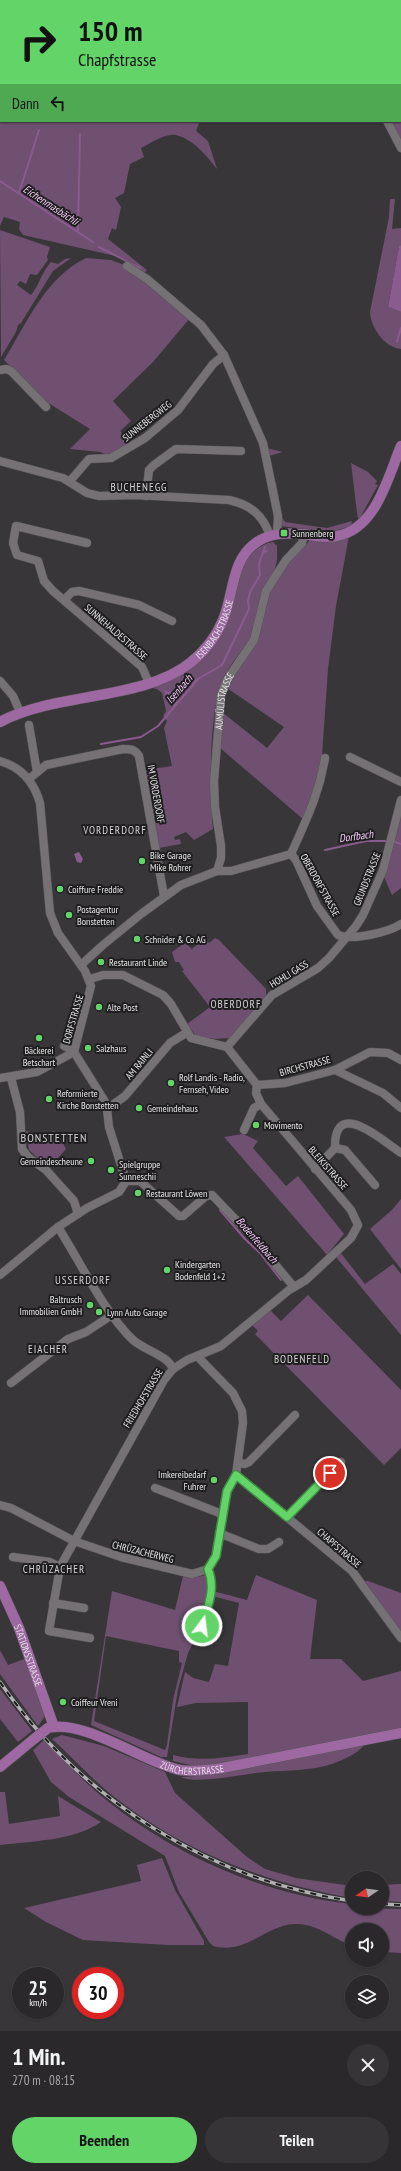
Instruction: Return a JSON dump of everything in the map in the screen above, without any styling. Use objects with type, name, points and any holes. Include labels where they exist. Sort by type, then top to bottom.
[{"type":"main road","points":[[304,534],[337,536],[358,526],[367,517],[377,502],[401,446]]},
{"type":"main road","name":"ISENBACHSTRASSE","points":[[0,722],[20,712],[149,682],[179,670],[206,648],[223,620],[237,568],[242,558],[254,544],[273,535],[304,534]]},
{"type":"main road","name":"STATIONSSTRASSE","points":[[0,1586],[19,1628],[51,1728]]},
{"type":"main road","points":[[0,1767],[34,1738],[51,1728]]},
{"type":"main road","name":"ZÜRCHERSTRASSE","points":[[51,1728],[81,1731],[170,1767],[192,1771],[217,1769],[401,1733]]},
{"type":"street","points":[[388,122],[401,148]]},
{"type":"street","points":[[127,266],[147,279],[200,325],[224,355],[263,443],[278,516],[273,535]]},
{"type":"street","name":"SUNNEBERGWEG","points":[[70,481],[89,459],[111,458],[145,438],[170,418],[213,364],[224,355]]},
{"type":"street","points":[[0,370],[6,369],[11,371],[46,407]]},
{"type":"street","points":[[146,496],[149,470],[176,449],[241,451]]},
{"type":"street","points":[[0,461],[70,481],[87,493],[99,496],[146,496],[229,500],[240,503],[261,516],[273,535]]},
{"type":"street","name":"SUNNEHALDESTRASSE","points":[[87,543],[13,525],[14,544],[17,555],[38,561],[44,581],[142,667],[149,682]]},
{"type":"street","name":"AUMÜLISTRASSE","points":[[217,871],[221,858],[221,846],[215,807],[214,781],[221,696],[228,678],[254,640],[266,591],[286,560],[302,543],[304,534]]},
{"type":"street","name":"SUNNEHALDESTRASSE","points":[[64,600],[72,592],[79,591],[139,605],[172,621]]},
{"type":"street","points":[[0,681],[13,696],[20,712]]},
{"type":"street","points":[[29,725],[37,772],[29,779]]},
{"type":"street","name":"IM VORDERDORF","points":[[37,772],[46,765],[131,748],[137,753],[164,896]]},
{"type":"street","points":[[350,757],[401,782]]},
{"type":"street","points":[[291,854],[314,803],[321,782],[325,758]]},
{"type":"street","points":[[0,761],[17,769],[29,779],[37,793],[40,803],[50,913],[58,933],[90,979],[103,974],[122,976],[163,995],[178,1015],[186,1033],[191,1038],[227,1047],[258,1085]]},
{"type":"street","name":"GRUNDSTRASSE","points":[[345,937],[356,926],[363,915],[383,870],[401,800]]},
{"type":"street","name":"OBERDORFSTRASSE","points":[[217,871],[231,871],[291,854],[296,860],[310,893],[326,919],[338,935],[345,937]]},
{"type":"street","points":[[81,965],[103,945],[164,896],[181,885],[217,871]]},
{"type":"street","points":[[345,937],[384,932],[401,924]]},
{"type":"street","name":"HOHLI GASS","points":[[227,1047],[272,995],[317,968],[342,944],[345,937]]},
{"type":"street","name":"DORFSTRASSE","points":[[90,979],[90,994],[69,1049],[96,1086],[107,1109],[109,1127],[126,1182]]},
{"type":"street","name":"AM RAINLI","points":[[107,1109],[125,1096],[170,1044],[186,1033]]},
{"type":"street","points":[[0,1078],[11,1078],[37,1072],[69,1049]]},
{"type":"street","name":"BIRCHSTRASSE","points":[[258,1085],[285,1083],[335,1070],[370,1052],[388,1053],[401,1060]]},
{"type":"street","points":[[335,1070],[383,1093],[401,1108]]},
{"type":"street","points":[[11,1078],[20,1112],[22,1149],[28,1157],[46,1170],[74,1202],[78,1214]]},
{"type":"street","name":"BLEIKISTRASSE","points":[[258,1085],[256,1093],[262,1104],[315,1169],[351,1210],[358,1225]]},
{"type":"street","points":[[244,1130],[254,1108],[262,1104]]},
{"type":"street","points":[[315,1169],[335,1148],[335,1138],[338,1130],[345,1124],[352,1123],[365,1127],[381,1137],[401,1153]]},
{"type":"street","points":[[335,1148],[344,1150],[375,1185]]},
{"type":"street","points":[[0,1275],[58,1227],[87,1208],[119,1192],[126,1182],[140,1181],[179,1216],[183,1216],[206,1196],[212,1195],[266,1251],[269,1257],[294,1287]]},
{"type":"street","points":[[74,1202],[87,1208]]},
{"type":"street","name":"FRIEDHOFSTRASSE","points":[[74,1541],[136,1430],[173,1369],[187,1360],[221,1346],[330,1259],[354,1234],[358,1225]]},
{"type":"street","points":[[58,1227],[112,1315],[132,1339],[149,1351],[167,1359],[173,1369]]},
{"type":"street","points":[[11,1383],[68,1339],[86,1332],[112,1315]]},
{"type":"street","points":[[197,1356],[228,1386],[233,1393],[242,1410],[243,1423],[236,1475],[227,1491],[216,1556],[208,1569],[212,1580],[212,1588],[202,1626]]},
{"type":"street","points":[[238,1463],[245,1464],[249,1462],[295,1415]]},
{"type":"street","points":[[287,1517],[341,1462]]},
{"type":"street","name":"CHAPFSTRASSE","points":[[236,1475],[352,1571],[401,1638]]},
{"type":"street","points":[[155,1488],[222,1514]]},
{"type":"street","name":"CHRÜZACHERWEG","points":[[0,1505],[11,1508],[74,1541],[128,1560],[192,1574],[208,1569]]},
{"type":"street","points":[[219,1533],[259,1549],[268,1549],[279,1542]]},
{"type":"street","points":[[74,1541],[60,1567],[49,1631],[90,1638]]},
{"type":"street","points":[[13,1557],[50,1562],[60,1567]]},
{"type":"street","points":[[53,1603],[84,1608]]},
{"type":"shaded area","points":[[0,122],[200,122],[196,131],[208,141],[217,169],[194,144],[176,135],[167,135],[141,148],[144,157],[130,164],[124,193],[115,198],[121,207],[116,230],[112,228],[108,239],[147,270],[144,273],[135,264],[120,257],[23,235],[19,229],[20,222],[4,217],[0,226]]},
{"type":"shaded area","points":[[392,122],[401,122],[401,141]]},
{"type":"shaded area","points":[[390,199],[395,199],[392,229],[401,228],[401,245],[399,246],[388,307],[401,312],[401,349],[389,345],[384,341],[373,324],[370,312],[389,217]]},
{"type":"shaded area","points":[[0,230],[50,247],[47,257],[48,260],[37,275],[30,274],[26,284],[20,281],[17,285],[31,295],[51,262],[58,264],[65,259],[71,258],[53,271],[21,323],[18,325],[16,332],[1,357]]},
{"type":"shaded area","points":[[86,258],[111,260],[124,265],[190,318],[153,362],[113,401],[131,421],[120,431],[130,445],[107,455],[100,452],[70,449],[90,429],[45,401],[4,360],[29,317],[48,289],[59,277]]},
{"type":"shaded area","points":[[266,448],[283,452],[268,456],[273,483],[276,482],[282,517],[285,522],[327,528],[352,521],[351,526],[331,532],[280,526]]},
{"type":"shaded area","points":[[351,463],[368,472],[377,481],[375,484],[378,485],[360,518],[358,518],[357,513]]},
{"type":"shaded area","points":[[349,536],[336,606],[328,669],[322,756],[317,786],[304,820],[219,747],[222,712],[267,748],[284,727],[227,688],[243,649],[224,677],[215,709],[211,752],[213,829],[194,840],[186,832],[174,837],[175,840],[180,839],[181,844],[159,848],[145,770],[172,766],[164,728],[167,721],[163,716],[166,711],[162,693],[157,689],[148,687],[172,678],[186,670],[199,660],[213,645],[241,569],[249,556],[260,547],[273,542],[277,546],[277,560],[274,573],[288,563],[310,540]]},
{"type":"shaded area","points":[[401,807],[401,888],[392,895],[384,877],[395,839]]},
{"type":"shaded area","points":[[205,938],[209,943],[215,938],[219,940],[266,989],[266,998],[231,1038],[215,1039],[196,1036],[187,1024],[210,1007],[182,971],[184,970],[179,962],[175,962],[172,952],[185,943],[192,949]]},
{"type":"shaded area","points":[[26,1131],[44,1136],[53,1131],[58,1133],[66,1149],[51,1166],[45,1161],[43,1163],[29,1150]]},
{"type":"shaded area","points":[[243,1134],[258,1141],[253,1148],[286,1186],[298,1176],[344,1234],[327,1255],[224,1137]]},
{"type":"shaded area","points":[[401,1199],[401,1269],[370,1229],[393,1209]]},
{"type":"shaded area","points":[[340,1252],[365,1284],[393,1264],[401,1274],[401,1335],[336,1257]]},
{"type":"shaded area","points":[[308,1295],[401,1390],[401,1448],[384,1465],[255,1334],[258,1331],[252,1325],[270,1310],[281,1321]]},
{"type":"shaded area","points":[[207,1575],[209,1577],[204,1614],[196,1637],[188,1653],[178,1689],[167,1757],[161,1757],[91,1725],[112,1591],[175,1610],[183,1576],[191,1578]],"holes":[[[106,1636],[179,1651],[179,1662],[182,1663],[173,1700],[165,1750],[94,1721]]]},
{"type":"shaded area","points":[[256,1575],[317,1600],[310,1659],[341,1659],[363,1681],[401,1671],[401,1729],[216,1765],[190,1765],[173,1761],[173,1755],[201,1759],[248,1754],[248,1702],[196,1703],[177,1707],[185,1672],[193,1678],[209,1682],[215,1664],[228,1666],[239,1603],[212,1596],[213,1591],[247,1600]]},
{"type":"shaded area","points":[[365,1581],[401,1593],[401,1633]]},
{"type":"shaded area","points":[[0,1650],[8,1665],[27,1658],[45,1716],[38,1726],[0,1674]]},
{"type":"shaded area","points":[[0,1689],[32,1731],[18,1742],[0,1719]]},
{"type":"shaded area","points":[[62,1735],[104,1746],[165,1772],[175,1793],[247,1857],[265,1869],[296,1878],[345,1885],[345,1897],[286,1883],[254,1873],[223,1861],[162,1830],[134,1812],[107,1791],[52,1739]]},
{"type":"shaded area","points":[[44,1740],[81,1778],[105,1799],[132,1819],[160,1838],[221,1869],[253,1882],[286,1892],[345,1903],[345,1915],[389,1915],[389,1909],[401,1909],[401,1953],[389,1952],[389,1923],[345,1923],[345,1942],[310,1926],[295,1924],[274,1929],[246,1943],[236,1946],[225,1948],[213,1946],[209,1942],[179,1892],[165,1856],[69,1797],[51,1782],[33,1750]]},
{"type":"shaded area","points":[[365,1744],[355,1753],[346,1758],[332,1764],[315,1768],[198,1780],[181,1777],[209,1775]]},
{"type":"shaded area","points":[[0,1792],[5,1792],[9,1824],[60,1816],[58,1796],[101,1822],[66,1837],[0,1845]]},
{"type":"shaded area","points":[[162,1858],[175,1890],[204,1941],[204,1945],[168,1945],[83,1940],[46,1922],[24,1908],[141,1881],[137,1865]]},
{"type":"shaded area","points":[[401,1884],[401,1902],[389,1901],[389,1885]]},
{"type":"water","points":[[401,245],[401,312],[388,307],[399,246]]},
{"type":"water","points":[[184,687],[185,691],[181,694],[167,698],[164,690],[169,692]]},
{"type":"water","points":[[79,852],[83,859],[81,863],[77,862],[74,854]]},
{"type":"waterway","points":[[19,193],[39,130]]},
{"type":"waterway","points":[[78,230],[80,134]]},
{"type":"waterway","name":"Eichenmasbächli","points":[[0,181],[93,242]]},
{"type":"waterway","name":"Eichenmasbächli","points":[[99,247],[140,268]]},
{"type":"waterway","name":"Isenbach","points":[[397,342],[401,328]]},
{"type":"waterway","name":"Isenbach","points":[[101,744],[141,737],[158,726],[198,679],[222,665],[249,609],[248,601],[250,592],[260,575],[259,564],[265,547]]},
{"type":"waterway","name":"Isenbach","points":[[263,552],[267,551]]},
{"type":"waterway","name":"Isenbach","points":[[185,688],[197,679]]},
{"type":"waterway","name":"Isenbach","points":[[174,707],[178,694]]},
{"type":"waterway","name":"Dorfbach","points":[[325,850],[366,841],[388,841]]},
{"type":"waterway","name":"Dorfbach","points":[[395,842],[401,844]]},
{"type":"waterway","name":"Bodenfeldbach","points":[[220,1210],[245,1239],[260,1253],[281,1280]]},
{"type":"railway","points":[[0,1682],[33,1724],[69,1763],[110,1798],[153,1828],[200,1854],[248,1875],[299,1890],[345,1900]]},
{"type":"railway","points":[[389,1904],[401,1905]]},
{"type":"place","name":"Sunnenberg","points":[[284,533]]},
{"type":"place","name":"Bike Garage Mike Rohrer","points":[[142,861]]},
{"type":"place","name":"Coiffure Freddie","points":[[60,889]]},
{"type":"place","name":"Postagentur Bonstetten","points":[[69,915]]},
{"type":"place","name":"Schnider & Co AG","points":[[137,939]]},
{"type":"place","name":"Restaurant Linde","points":[[101,962]]},
{"type":"place","name":"Alte Post","points":[[99,1007]]},
{"type":"place","name":"Bäckerei Betschart","points":[[39,1038]]},
{"type":"place","name":"Salzhaus","points":[[88,1048]]},
{"type":"place","name":"Rolf Landis - Radio, Fernseh, Video","points":[[171,1083]]},
{"type":"place","name":"Reformierte Kirche Bonstetten","points":[[49,1099]]},
{"type":"place","name":"Gemeindehaus","points":[[139,1108]]},
{"type":"place","name":"Movimento","points":[[256,1125]]},
{"type":"place","name":"Gemeindescheune","points":[[91,1161]]},
{"type":"place","name":"Spielgruppe Sunneschii","points":[[111,1170]]},
{"type":"place","name":"Restaurant Löwen","points":[[138,1193]]},
{"type":"place","name":"Kindergarten Bodenfeld 1+2","points":[[167,1270]]},
{"type":"place","name":"Baltrusch Immobilien GmbH","points":[[90,1305]]},
{"type":"place","name":"Lynn Auto Garage","points":[[99,1312]]},
{"type":"place","name":"Imkereibedarf Fuhrer","points":[[214,1480]]},
{"type":"place","name":"Coiffeur Vreni","points":[[63,1702]]},
{"type":"district","name":"BUCHENEGG","points":[[139,487]]},
{"type":"district","name":"VORDERDORF","points":[[115,830]]},
{"type":"district","name":"OBERDORF","points":[[236,1004]]},
{"type":"district","name":"BONSTETTEN","points":[[54,1137]]},
{"type":"district","name":"USSERDORF","points":[[83,1280]]},
{"type":"district","name":"EIACHER","points":[[48,1349]]},
{"type":"district","name":"BODENFELD","points":[[302,1359]]},
{"type":"district","name":"CHRÜZACHER","points":[[54,1569]]},
{"type":"route","points":[[202,1626],[212,1588],[212,1580],[208,1569],[216,1556],[227,1491],[236,1475],[287,1517],[330,1473]]}]
